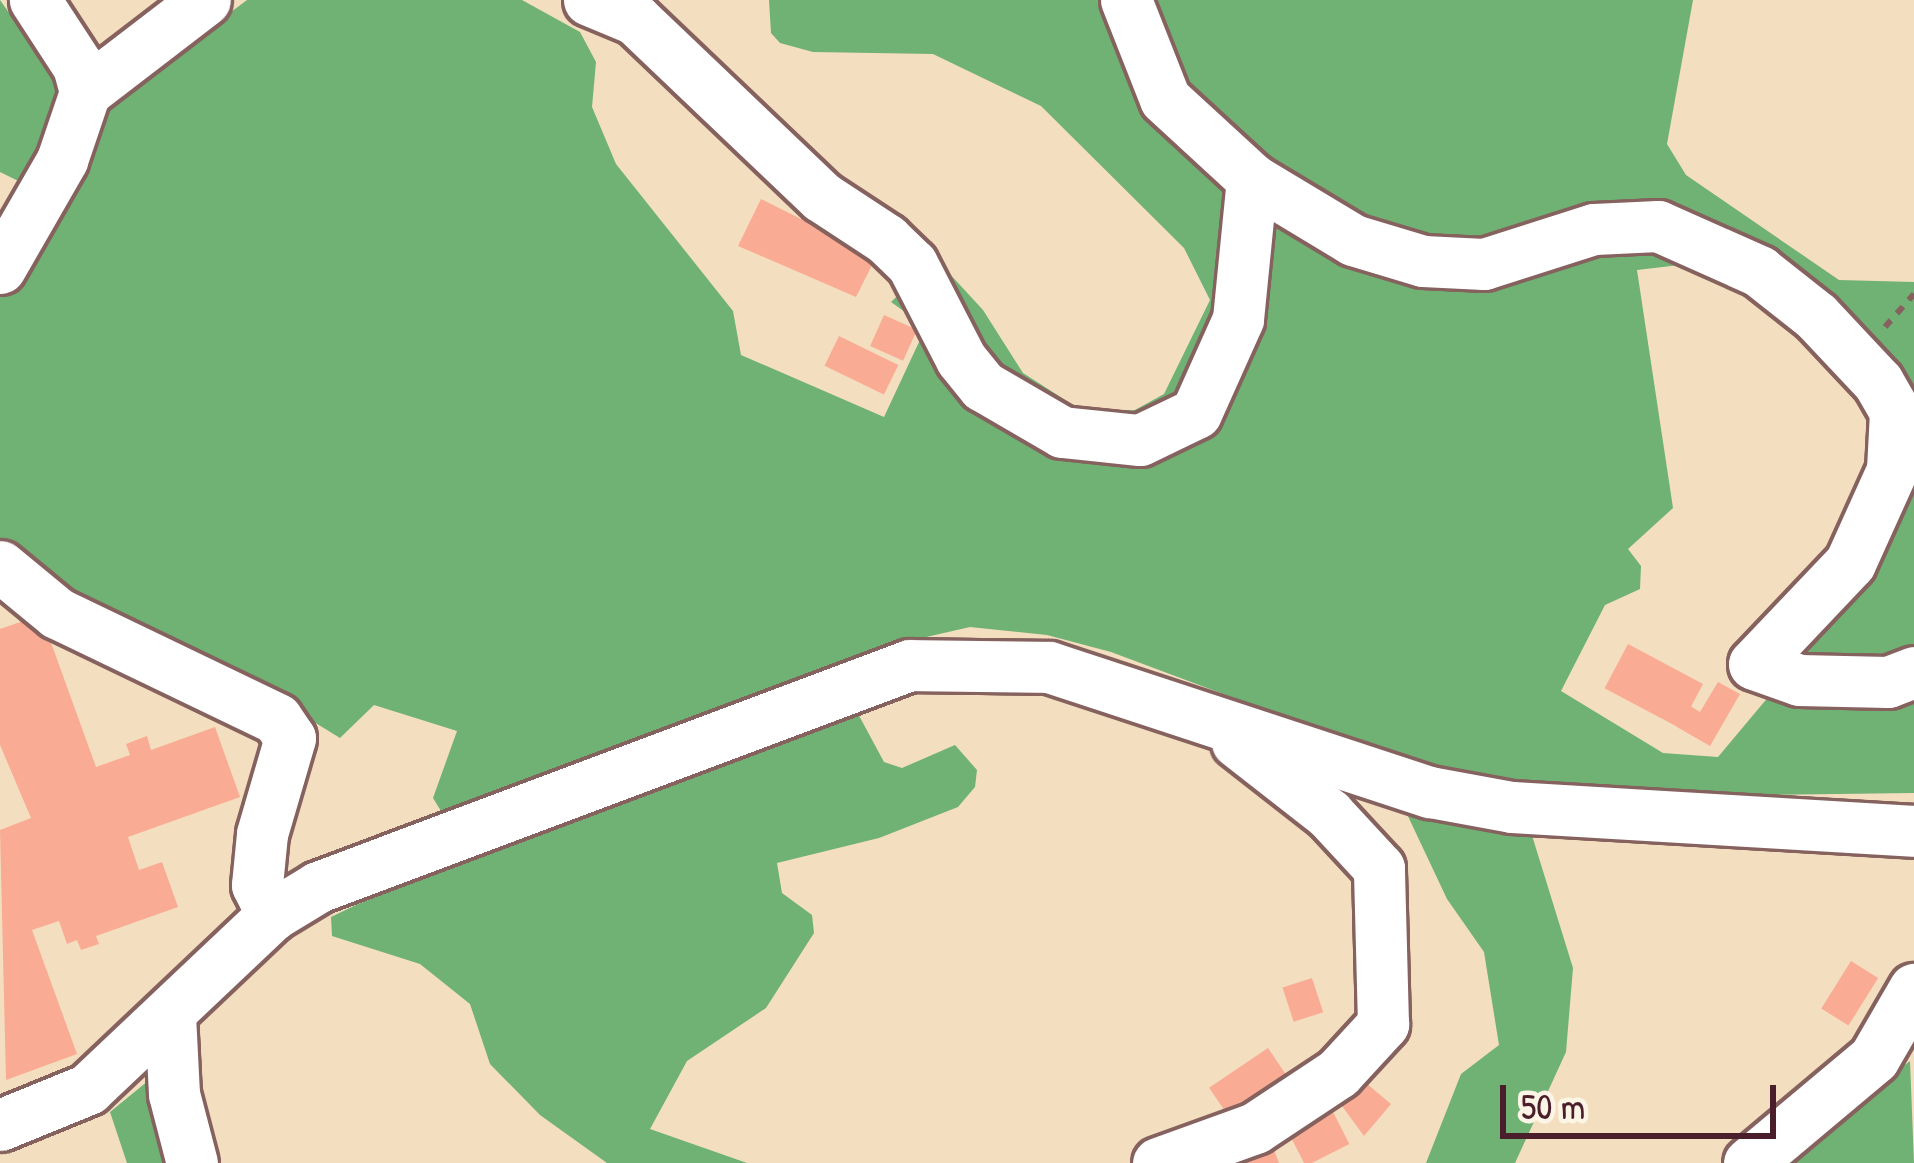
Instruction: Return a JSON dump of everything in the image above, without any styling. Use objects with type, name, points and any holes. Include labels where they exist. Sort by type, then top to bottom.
[{"type":"street","points":[[0,268],[62,160],[85,92],[78,66],[35,0]]},
{"type":"street","points":[[85,92],[205,0]]},
{"type":"street","points":[[589,0],[635,19],[822,197],[886,239],[913,264],[961,359],[983,386],[1062,432],[1140,440],[1166,434],[1196,413],[1238,319],[1252,179]]},
{"type":"street","points":[[1126,0],[1165,99],[1252,179],[1353,240],[1423,261],[1484,264],[1594,229],[1658,226],[1759,271],[1816,316],[1894,412],[1892,470],[1850,563],[1754,664],[1798,680],[1888,682],[1914,672]]},
{"type":"street","points":[[0,566],[57,613],[277,719],[290,738],[262,834],[257,885],[272,915]]},
{"type":"street","points":[[0,1125],[88,1089],[272,915],[318,887],[910,665],[1049,667],[1430,792],[1512,807],[1914,831]]},
{"type":"street","points":[[1158,1163],[1255,1128],[1338,1073],[1383,1024],[1388,992],[1378,868],[1329,814],[1207,718]]},
{"type":"street","points":[[1749,1163],[1874,1058],[1914,989]]},
{"type":"street","points":[[170,1015],[174,1094],[192,1163]]},
{"type":"green space","points":[[0,0],[60,85],[119,96],[247,0],[522,0],[580,32],[596,62],[592,107],[616,164],[733,311],[741,355],[884,417],[926,327],[891,302],[936,259],[983,310],[1023,373],[1084,412],[1135,410],[1164,394],[1210,300],[1184,248],[1041,106],[933,54],[813,52],[780,43],[771,33],[769,0],[1693,0],[1667,144],[1686,175],[1839,280],[1914,282],[1914,793],[1685,796],[1507,783],[1386,755],[1111,652],[1047,635],[970,627],[887,646],[444,816],[433,798],[457,731],[374,705],[340,738],[275,698],[102,617],[0,548],[0,295],[59,201],[0,172]],"holes":[[[1705,262],[1900,385],[1857,591],[1718,757],[1663,753],[1561,691],[1605,605],[1640,589],[1641,566],[1628,549],[1673,508],[1637,270]]]},
{"type":"green space","points":[[856,710],[884,762],[902,768],[955,745],[977,770],[975,787],[958,807],[879,838],[777,863],[782,893],[812,915],[814,933],[766,1008],[687,1061],[650,1129],[747,1163],[607,1163],[540,1115],[490,1064],[470,1004],[420,964],[332,936],[331,917],[358,904]]},
{"type":"green space","points":[[1406,812],[1530,829],[1573,968],[1566,1052],[1515,1163],[1426,1163],[1461,1074],[1499,1045],[1484,952],[1447,899]]},
{"type":"green space","points":[[1910,1061],[1914,1163],[1776,1163]]},
{"type":"green space","points":[[154,1076],[177,1163],[127,1163],[110,1112]]},
{"type":"building","points":[[761,199],[801,219],[806,209],[829,221],[824,231],[876,257],[856,297],[738,246]]},
{"type":"building","points":[[884,315],[917,330],[903,361],[870,346]]},
{"type":"building","points":[[839,336],[898,365],[884,395],[825,366]]},
{"type":"building","points":[[41,615],[96,767],[130,755],[126,744],[147,736],[151,750],[215,727],[240,797],[128,837],[139,870],[162,862],[178,907],[96,936],[99,944],[81,950],[77,940],[67,944],[59,921],[32,930],[77,1054],[6,1080],[0,830],[31,818],[0,745],[0,629]]},
{"type":"building","points":[[1628,644],[1703,684],[1680,728],[1605,688]]},
{"type":"building","points":[[1718,682],[1740,694],[1710,746],[1677,727],[1689,705],[1700,712]]},
{"type":"building","points":[[1851,961],[1878,978],[1848,1025],[1821,1008]]},
{"type":"building","points":[[1312,978],[1323,1012],[1294,1022],[1283,988]]},
{"type":"building","points":[[1268,1048],[1291,1083],[1233,1123],[1209,1088]]},
{"type":"building","points":[[1360,1078],[1391,1104],[1364,1136],[1339,1102]]},
{"type":"building","points":[[1328,1102],[1349,1144],[1304,1163],[1284,1124]]},
{"type":"building","points":[[1272,1145],[1279,1163],[1230,1163]]}]
